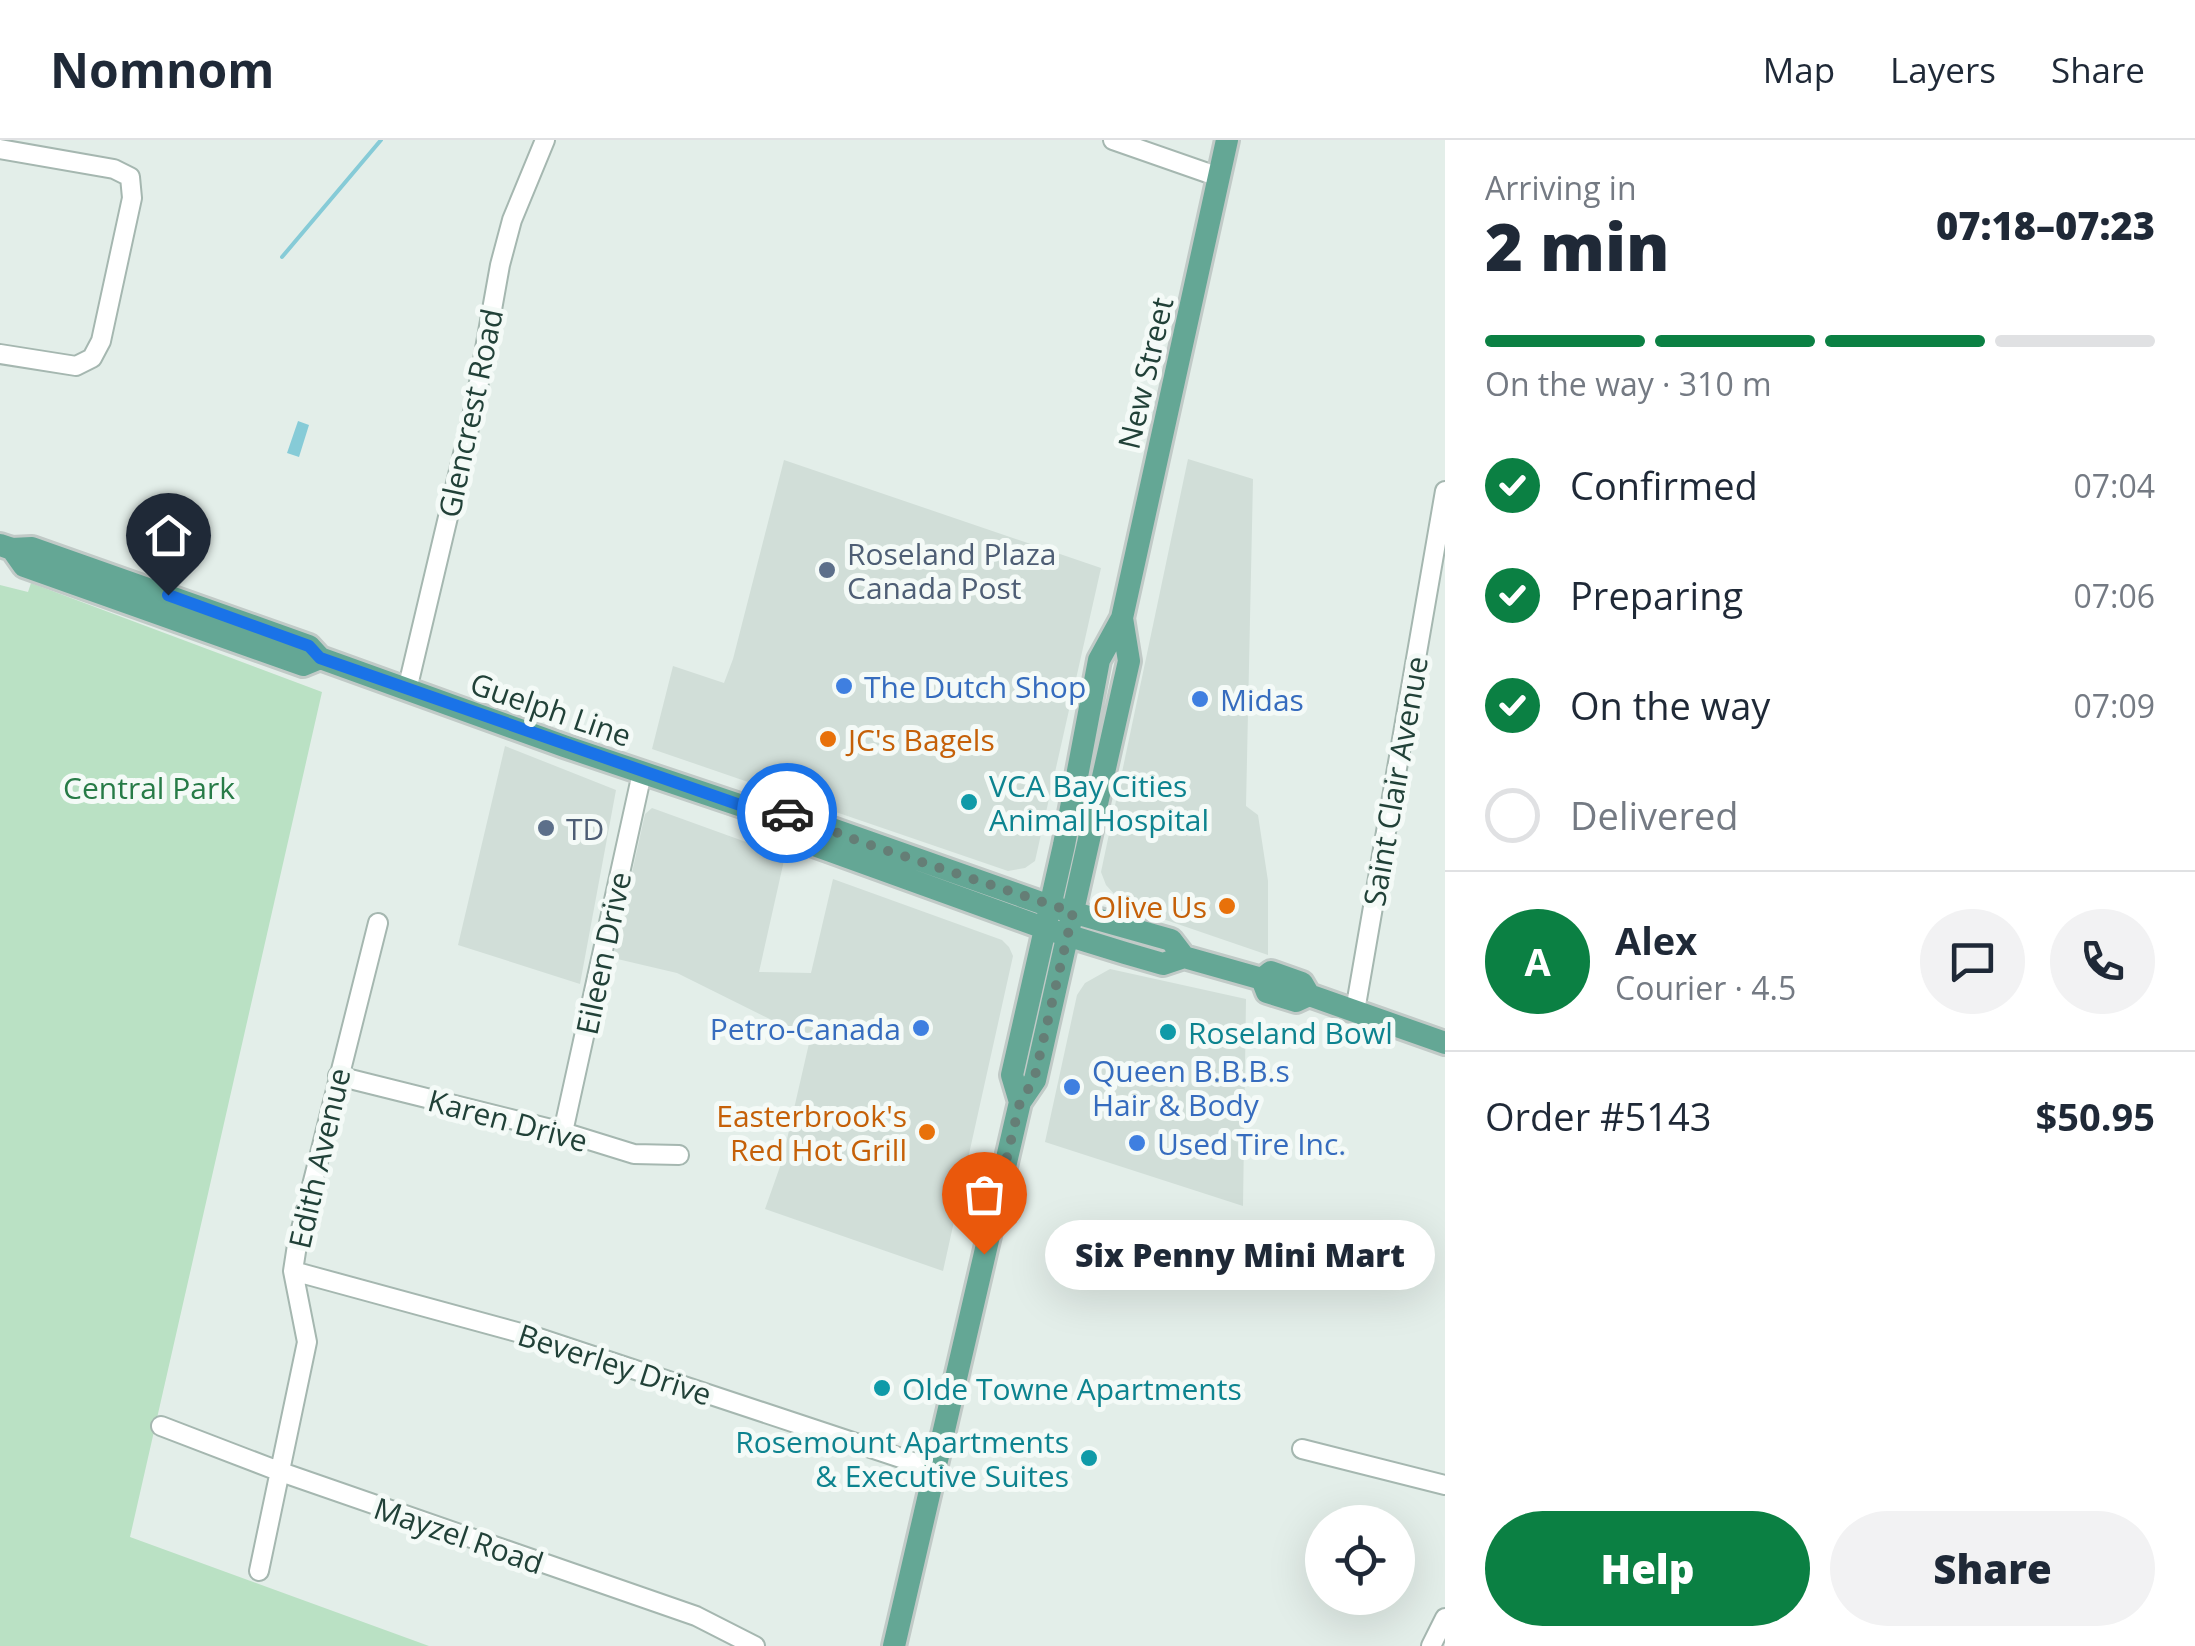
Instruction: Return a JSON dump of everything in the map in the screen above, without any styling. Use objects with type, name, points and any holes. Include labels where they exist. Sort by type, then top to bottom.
[{"type":"main road","name":"New Street","points":[[894,1646],[1020,1102],[1034,1080],[1059,920],[1129,661],[1122,618],[1227,140]]},
{"type":"main road","name":"Guelph Line","points":[[6,547],[24,566],[303,665],[320,658],[763,813],[775,831],[1059,920],[1163,964],[1184,958],[1262,979],[1267,992],[1296,1001],[1309,995],[1445,1043]]},
{"type":"street","name":"Glencrest Road","points":[[407,690],[476,399],[500,265],[512,220],[545,140]]},
{"type":"street","points":[[1113,140],[1219,176]]},
{"type":"street","points":[[0,149],[114,169],[130,177],[132,198],[100,340],[92,358],[76,366],[0,354]]},
{"type":"street","name":"Saint Clair Avenue","points":[[1355,1012],[1445,491]]},
{"type":"street","name":"Eileen Drive","points":[[563,1132],[642,773]]},
{"type":"street","name":"Edith Avenue","points":[[259,1571],[307,1342],[293,1271],[378,922]]},
{"type":"street","name":"Karen Drive","points":[[338,1076],[563,1132],[634,1154],[679,1156]]},
{"type":"street","name":"Beverley Drive","points":[[293,1271],[539,1338],[934,1468]]},
{"type":"street","name":"Mayzel Road","points":[[162,1426],[281,1472],[696,1616],[755,1646]]},
{"type":"street","points":[[1302,1448],[1445,1485]]},
{"type":"street","points":[[1431,1646],[1445,1618]]},
{"type":"shaded area","points":[[1188,459],[1253,479],[1246,806],[1258,815],[1268,881],[1268,955],[1125,906],[1106,885],[1101,872]]},
{"type":"shaded area","points":[[784,460],[1101,568],[1035,861],[1025,868],[1008,871],[652,749],[673,666],[724,683]]},
{"type":"shaded area","points":[[505,746],[616,790],[580,984],[458,945]]},
{"type":"shaded area","points":[[652,808],[785,856],[759,972],[811,973],[833,879],[1002,940],[1009,947],[1013,956],[943,1271],[765,1209],[782,1161],[810,1039],[677,973],[613,958],[645,814]]},
{"type":"shaded area","points":[[1110,969],[1246,999],[1243,1206],[1045,1142],[1077,995],[1085,983]]},
{"type":"green space","name":"Central Park","points":[[31,583],[322,692],[130,1537],[429,1646],[0,1646],[0,585],[28,592]]},
{"type":"water","points":[[298,421],[309,425],[299,457],[287,453]]},
{"type":"waterway","points":[[282,257],[381,140]]},
{"type":"way so far","points":[[787,813],[861,842],[1073,912],[1034,1080],[1020,1102],[984,1254]]},
{"type":"place","name":"Roseland Plaza Canada Post","points":[[827,570]]},
{"type":"place","name":"The Dutch Shop","points":[[844,686]]},
{"type":"place","name":"Midas","points":[[1200,699]]},
{"type":"place","name":"JC's Bagels","points":[[828,739]]},
{"type":"place","name":"VCA Bay Cities Animal Hospital","points":[[969,802]]},
{"type":"place","name":"TD","points":[[546,828]]},
{"type":"place","name":"Olive Us","points":[[1227,906]]},
{"type":"place","name":"Petro-Canada","points":[[921,1028]]},
{"type":"place","name":"Roseland Bowl","points":[[1168,1032]]},
{"type":"place","name":"Queen B.B.B.s Hair & Body","points":[[1072,1087]]},
{"type":"place","name":"Easterbrook's Red Hot Grill","points":[[927,1132]]},
{"type":"place","name":"Used Tire Inc.","points":[[1137,1143]]},
{"type":"place","name":"Six Penny Mini Mart","points":[[984,1254]]},
{"type":"place","name":"Olde Towne Apartments","points":[[882,1388]]},
{"type":"place","name":"Rosemount Apartments & Executive Suites","points":[[1089,1458]]},
{"type":"route","points":[[168,595],[309,646],[320,658],[564,746],[763,813],[787,813]]}]
